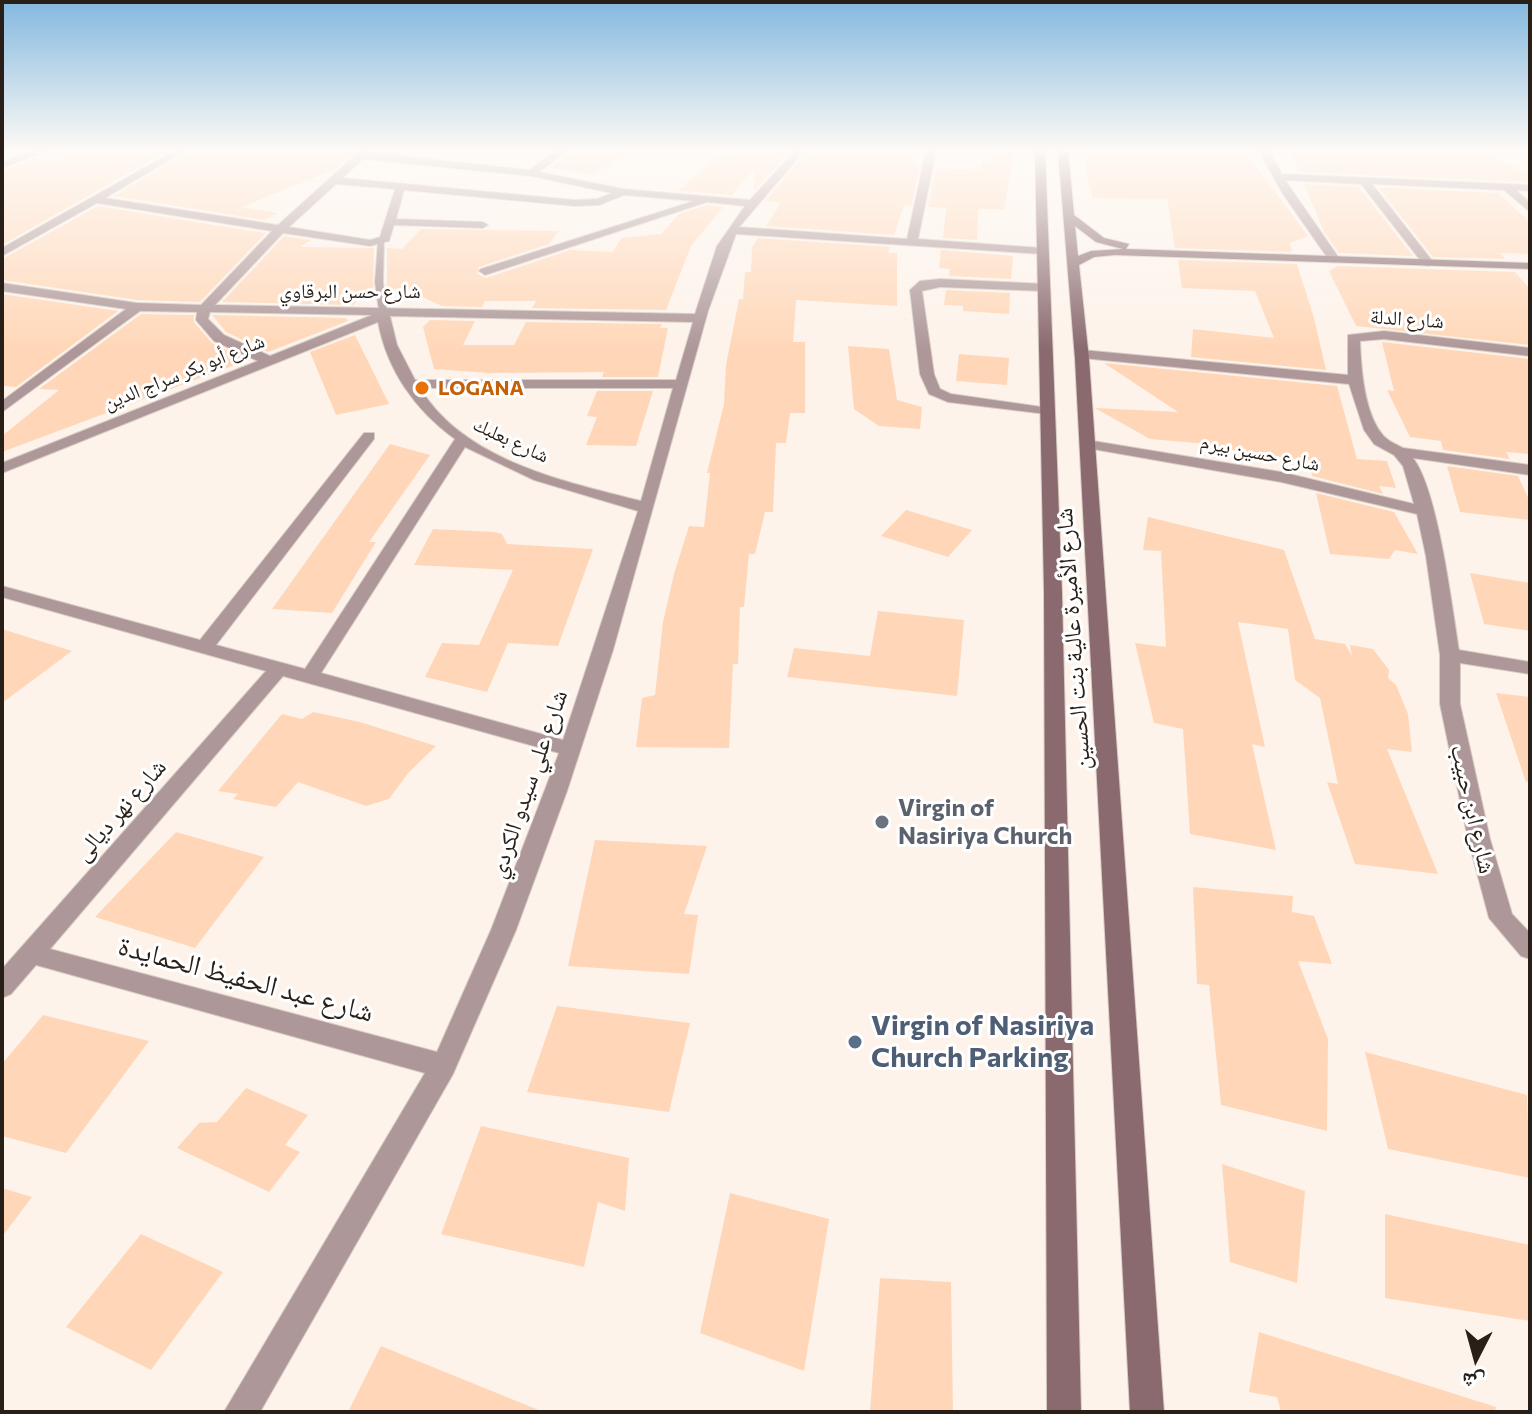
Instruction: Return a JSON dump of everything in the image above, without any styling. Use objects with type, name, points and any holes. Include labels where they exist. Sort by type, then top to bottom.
[{"type":"main road","name":"شارع الأميرة عالية بنت الحسين","points":[[1041,217],[1043,287],[1068,357],[1087,444],[1147,1412]]},
{"type":"main road","name":"شارع الأميرة عالية بنت الحسين","points":[[1064,1412],[1049,412],[1068,357],[1074,263],[1068,217]]},
{"type":"main road","points":[[1071,217],[1100,240],[1180,253]]},
{"type":"main road","points":[[1074,263],[1098,253],[1180,253],[1530,266]]},
{"type":"street","points":[[2,253],[66,217]]},
{"type":"street","points":[[201,217],[370,243],[381,241],[392,217]]},
{"type":"street","points":[[268,360],[211,332],[202,320],[204,309],[236,273],[296,217]]},
{"type":"street","points":[[485,271],[654,217]]},
{"type":"street","name":"شارع علي سيدو الكردي","points":[[241,1412],[444,1066],[533,855],[647,508],[700,318],[731,230],[741,217]]},
{"type":"street","points":[[912,242],[917,217]]},
{"type":"street","points":[[1306,217],[1333,258]]},
{"type":"street","points":[[1392,217],[1428,263]]},
{"type":"street","points":[[391,222],[483,225]]},
{"type":"street","points":[[731,230],[1042,251]]},
{"type":"street","points":[[1043,287],[940,283],[924,284],[916,290],[927,374],[939,395],[1049,412]]},
{"type":"street","name":"شارع حسن البرقاوي","points":[[2,287],[137,307],[700,318]]},
{"type":"street","points":[[2,408],[137,307]]},
{"type":"street","name":"شارع أبو بكر سراج الدين","points":[[2,468],[383,314]]},
{"type":"street","name":"شارع بعلبك","points":[[383,314],[408,384],[461,441],[532,474],[647,508]]},
{"type":"street","name":"شارع الدلة","points":[[1399,452],[1379,441],[1371,430],[1355,380],[1353,338],[1366,335],[1530,352]]},
{"type":"street","points":[[1068,357],[1355,380]]},
{"type":"street","points":[[408,384],[681,384]]},
{"type":"street","points":[[205,646],[369,436]]},
{"type":"street","points":[[309,677],[461,441]]},
{"type":"street","name":"شارع حسين بيرم","points":[[1087,444],[1281,477],[1424,511]]},
{"type":"street","points":[[1399,452],[1530,470]]},
{"type":"street","name":"شارع ابن حبيب","points":[[1399,452],[1410,465],[1424,511],[1450,655],[1448,678],[1456,738],[1493,892],[1501,918],[1530,949]]},
{"type":"street","points":[[2,591],[569,749]]},
{"type":"street","points":[[1450,655],[1530,668]]},
{"type":"street","name":"شارع نهر ديالى","points":[[2,987],[279,668]]},
{"type":"street","name":"شارع عبد الحفيظ الحمايدة","points":[[31,954],[444,1066]]},
{"type":"lane","points":[[381,241],[379,282],[383,314]]},
{"type":"building","points":[[2,217],[51,217],[2,245]]},
{"type":"building","points":[[78,217],[166,217],[266,233],[200,302],[137,300],[2,280],[2,259]]},
{"type":"building","points":[[676,217],[715,217],[691,246],[666,310],[532,308],[536,301],[485,301],[482,307],[442,306],[403,288],[387,290],[387,248],[402,249],[421,229],[559,231],[549,244],[479,267],[477,274],[486,278],[570,250],[613,252],[621,238],[661,234]]},
{"type":"building","points":[[772,217],[900,217],[894,235],[766,226]]},
{"type":"building","points":[[945,217],[978,217],[977,240],[943,238]]},
{"type":"building","points":[[1170,217],[1294,217],[1308,236],[1290,243],[1292,252],[1175,248]]},
{"type":"building","points":[[1318,217],[1382,217],[1413,256],[1339,253]]},
{"type":"building","points":[[1402,217],[1524,217],[1530,222],[1530,254],[1500,253],[1505,259],[1433,257]]},
{"type":"building","points":[[284,236],[311,240],[300,247],[374,248],[373,292],[364,293],[353,305],[222,302]]},
{"type":"building","points":[[758,238],[890,247],[888,253],[897,253],[897,306],[796,300],[793,342],[805,342],[805,413],[790,413],[786,443],[776,443],[773,512],[765,512],[755,554],[749,554],[744,607],[740,607],[738,664],[733,664],[729,748],[636,747],[642,698],[655,695],[663,622],[674,574],[689,526],[704,527],[710,473],[707,473],[724,404],[726,365],[739,299],[743,299],[745,272],[751,272],[752,247]]},
{"type":"building","points":[[941,250],[1013,256],[1011,279],[949,276],[950,269],[939,268]]},
{"type":"building","points":[[1178,260],[1297,264],[1326,370],[1191,357],[1193,329],[1274,338],[1255,291],[1182,288]]},
{"type":"building","points":[[1338,266],[1515,272],[1530,289],[1530,345],[1356,326],[1329,271]]},
{"type":"building","points":[[946,290],[1010,293],[1009,314],[963,311],[963,306],[944,305]]},
{"type":"building","points":[[2,294],[118,311],[16,387],[2,386]]},
{"type":"building","points":[[141,314],[194,315],[194,322],[212,343],[248,360],[2,452],[2,436],[59,390],[39,389]]},
{"type":"building","points":[[212,315],[346,318],[348,321],[268,352],[226,332]]},
{"type":"building","points":[[430,320],[475,321],[463,345],[514,345],[526,322],[662,324],[660,328],[668,328],[658,377],[602,377],[604,372],[490,373],[434,369],[423,327]]},
{"type":"building","points":[[355,335],[389,404],[336,415],[310,352]]},
{"type":"building","points":[[1382,342],[1530,359],[1530,454],[1506,452],[1510,459],[1443,450],[1441,441],[1410,437],[1387,390],[1394,391]]},
{"type":"building","points":[[848,346],[889,349],[897,400],[922,407],[920,429],[879,426],[854,409]]},
{"type":"building","points":[[959,354],[1009,358],[1007,385],[956,381]]},
{"type":"building","points":[[1104,363],[1337,386],[1357,459],[1387,461],[1396,488],[1379,486],[1383,494],[1312,476],[1310,466],[1297,459],[1231,450],[1227,453],[1210,450],[1208,444],[1150,439],[1095,408],[1178,412]]},
{"type":"building","points":[[597,391],[653,391],[636,446],[586,445],[597,417],[587,416]]},
{"type":"building","points":[[390,444],[430,455],[369,542],[376,542],[332,613],[272,609]]},
{"type":"building","points":[[1447,466],[1518,476],[1530,502],[1530,520],[1460,512]]},
{"type":"building","points":[[1316,493],[1394,512],[1418,554],[1395,550],[1389,559],[1330,554]]},
{"type":"building","points":[[906,510],[972,530],[948,557],[881,536]]},
{"type":"building","points":[[1148,517],[1284,550],[1315,639],[1345,644],[1352,656],[1350,645],[1373,649],[1389,670],[1388,678],[1396,685],[1408,714],[1412,752],[1387,749],[1438,874],[1355,864],[1327,782],[1338,784],[1320,698],[1295,680],[1288,629],[1238,622],[1265,747],[1252,744],[1276,850],[1190,834],[1183,729],[1154,723],[1135,643],[1166,647],[1161,551],[1143,550]]},
{"type":"building","points":[[433,529],[494,532],[502,534],[507,544],[593,549],[558,646],[508,643],[487,692],[425,677],[442,643],[479,645],[513,570],[414,565]]},
{"type":"building","points":[[1470,573],[1530,583],[1530,631],[1484,624]]},
{"type":"building","points":[[878,611],[964,620],[957,696],[787,677],[794,648],[870,656]]},
{"type":"building","points":[[2,629],[72,651],[2,703]]},
{"type":"building","points":[[1496,693],[1530,697],[1530,781],[1526,782]]},
{"type":"building","points":[[313,712],[360,722],[436,746],[409,772],[389,799],[366,806],[298,782],[276,807],[233,799],[238,794],[218,791],[282,714],[302,719]]},
{"type":"building","points":[[176,832],[264,857],[195,948],[95,917]]},
{"type":"building","points":[[595,840],[707,846],[684,914],[698,915],[689,974],[568,966]]},
{"type":"building","points":[[1193,887],[1293,896],[1292,912],[1314,916],[1332,964],[1298,961],[1328,1039],[1327,1131],[1221,1105],[1209,985],[1197,984]]},
{"type":"building","points":[[557,1006],[690,1023],[669,1112],[527,1092]]},
{"type":"building","points":[[43,1015],[149,1041],[66,1153],[2,1136],[2,1064]]},
{"type":"building","points":[[1365,1052],[1527,1095],[1530,1178],[1388,1149]]},
{"type":"building","points":[[246,1088],[308,1115],[285,1145],[300,1152],[269,1192],[177,1148],[199,1123],[217,1122]]},
{"type":"building","points":[[481,1126],[629,1158],[625,1211],[598,1202],[584,1267],[441,1234]]},
{"type":"building","points":[[1222,1164],[1305,1191],[1297,1283],[1230,1262]]},
{"type":"building","points":[[2,1188],[32,1197],[2,1237]]},
{"type":"building","points":[[730,1193],[829,1219],[804,1371],[700,1333]]},
{"type":"building","points":[[1385,1214],[1530,1245],[1530,1321],[1385,1298]]},
{"type":"building","points":[[141,1234],[223,1272],[151,1370],[66,1327]]},
{"type":"building","points":[[880,1278],[951,1282],[953,1412],[870,1412]]},
{"type":"building","points":[[1259,1332],[1496,1407],[1495,1412],[1281,1412],[1277,1397],[1249,1392]]},
{"type":"building","points":[[381,1346],[541,1411],[541,1412],[348,1412]]},
{"type":"place","name":"LOGANA","points":[[422,388]]},
{"type":"place","name":"Virgin of Nasiriya Church","points":[[882,822]]},
{"type":"place","name":"Virgin of Nasiriya Church Parking","points":[[855,1042]]}]
